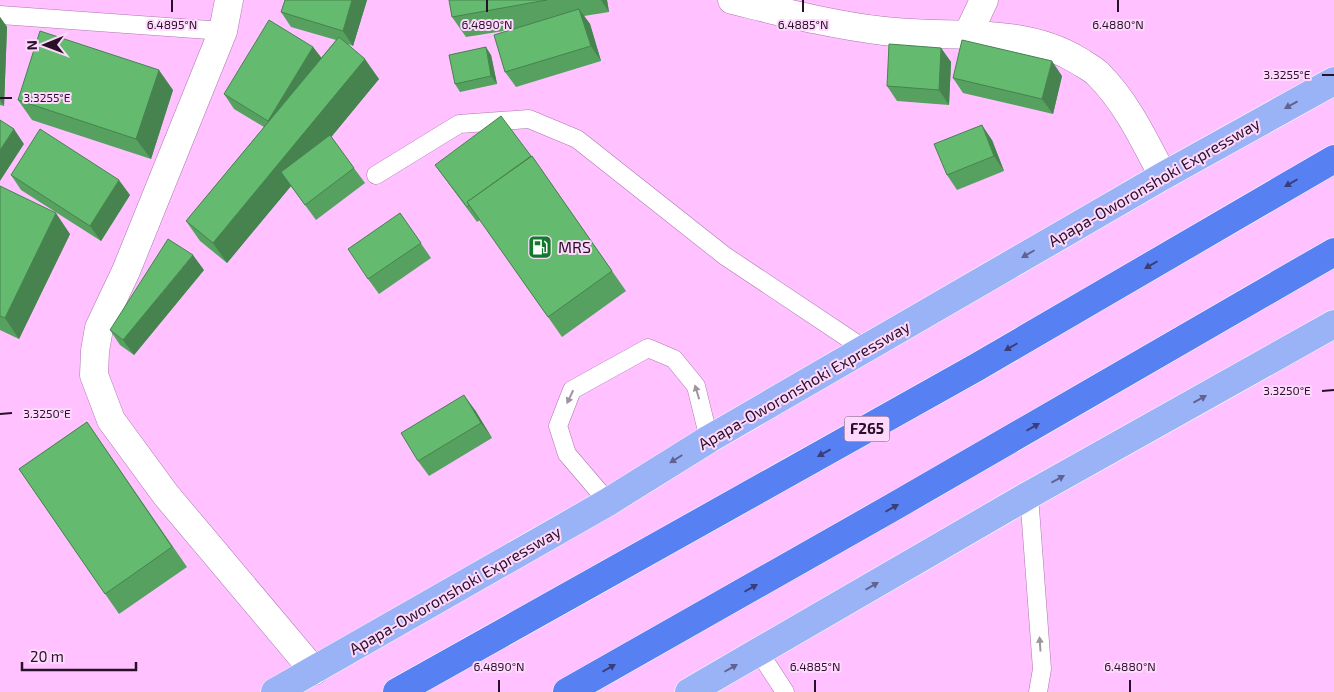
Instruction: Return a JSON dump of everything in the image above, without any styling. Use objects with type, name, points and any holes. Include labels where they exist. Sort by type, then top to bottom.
[{"type":"highway","name":"F265","points":[[397,692],[977,368],[1334,159]]},
{"type":"highway","points":[[567,692],[900,503],[1334,252]]},
{"type":"main road","name":"Apapa-Oworonshoki Expressway","points":[[276,692],[608,502],[709,439],[866,350],[1163,176],[1334,81]]},
{"type":"main road","points":[[689,692],[1029,495],[1334,324]]},
{"type":"street","points":[[229,0],[223,31],[126,271],[99,328],[95,351],[94,375],[111,420],[166,495],[314,671]]},
{"type":"street","points":[[732,0],[832,24],[886,31],[968,34],[1039,43],[1067,54],[1097,72],[1128,110],[1163,176]]},
{"type":"street","points":[[968,34],[984,0]]},
{"type":"lane","points":[[0,15],[223,31]]},
{"type":"lane","points":[[376,175],[459,124],[529,119],[577,139],[725,256],[866,350]]},
{"type":"lane","points":[[608,502],[567,454],[558,426],[572,390],[648,348],[674,359],[696,386],[709,439]]},
{"type":"lane","points":[[1029,495],[1042,669],[1038,692]]},
{"type":"lane","points":[[759,652],[786,692]]},
{"type":"building","points":[[285,0],[352,0],[343,31],[281,12]]},
{"type":"building","points":[[449,0],[547,0],[452,17]]},
{"type":"building","points":[[579,9],[591,46],[505,72],[494,35]]},
{"type":"building","points":[[269,20],[313,47],[268,121],[224,94]]},
{"type":"building","points":[[40,31],[159,70],[136,139],[18,100]]},
{"type":"building","points":[[339,37],[365,59],[213,243],[186,221]]},
{"type":"building","points":[[962,40],[1052,61],[1042,99],[953,78]]},
{"type":"building","points":[[889,44],[941,48],[939,90],[887,86]]},
{"type":"building","points":[[486,47],[491,76],[455,84],[449,55]]},
{"type":"building","points":[[501,116],[531,156],[467,202],[469,205],[467,207],[435,165]]},
{"type":"building","points":[[0,120],[14,129],[0,150]]},
{"type":"building","points":[[982,125],[994,156],[947,175],[934,144]]},
{"type":"building","points":[[40,129],[119,180],[90,226],[11,175]]},
{"type":"building","points":[[330,135],[354,168],[305,205],[281,172]]},
{"type":"building","points":[[532,156],[612,271],[548,317],[467,202]]},
{"type":"building","points":[[0,186],[56,213],[5,318],[0,316]]},
{"type":"building","points":[[400,213],[421,243],[368,279],[348,249]]},
{"type":"building","points":[[168,239],[193,255],[123,340],[110,330]]},
{"type":"building","points":[[464,395],[481,423],[418,461],[401,433]]},
{"type":"building","points":[[87,422],[172,547],[105,594],[19,469]]},
{"type":"place","name":"MRS","points":[[540,247]]}]
